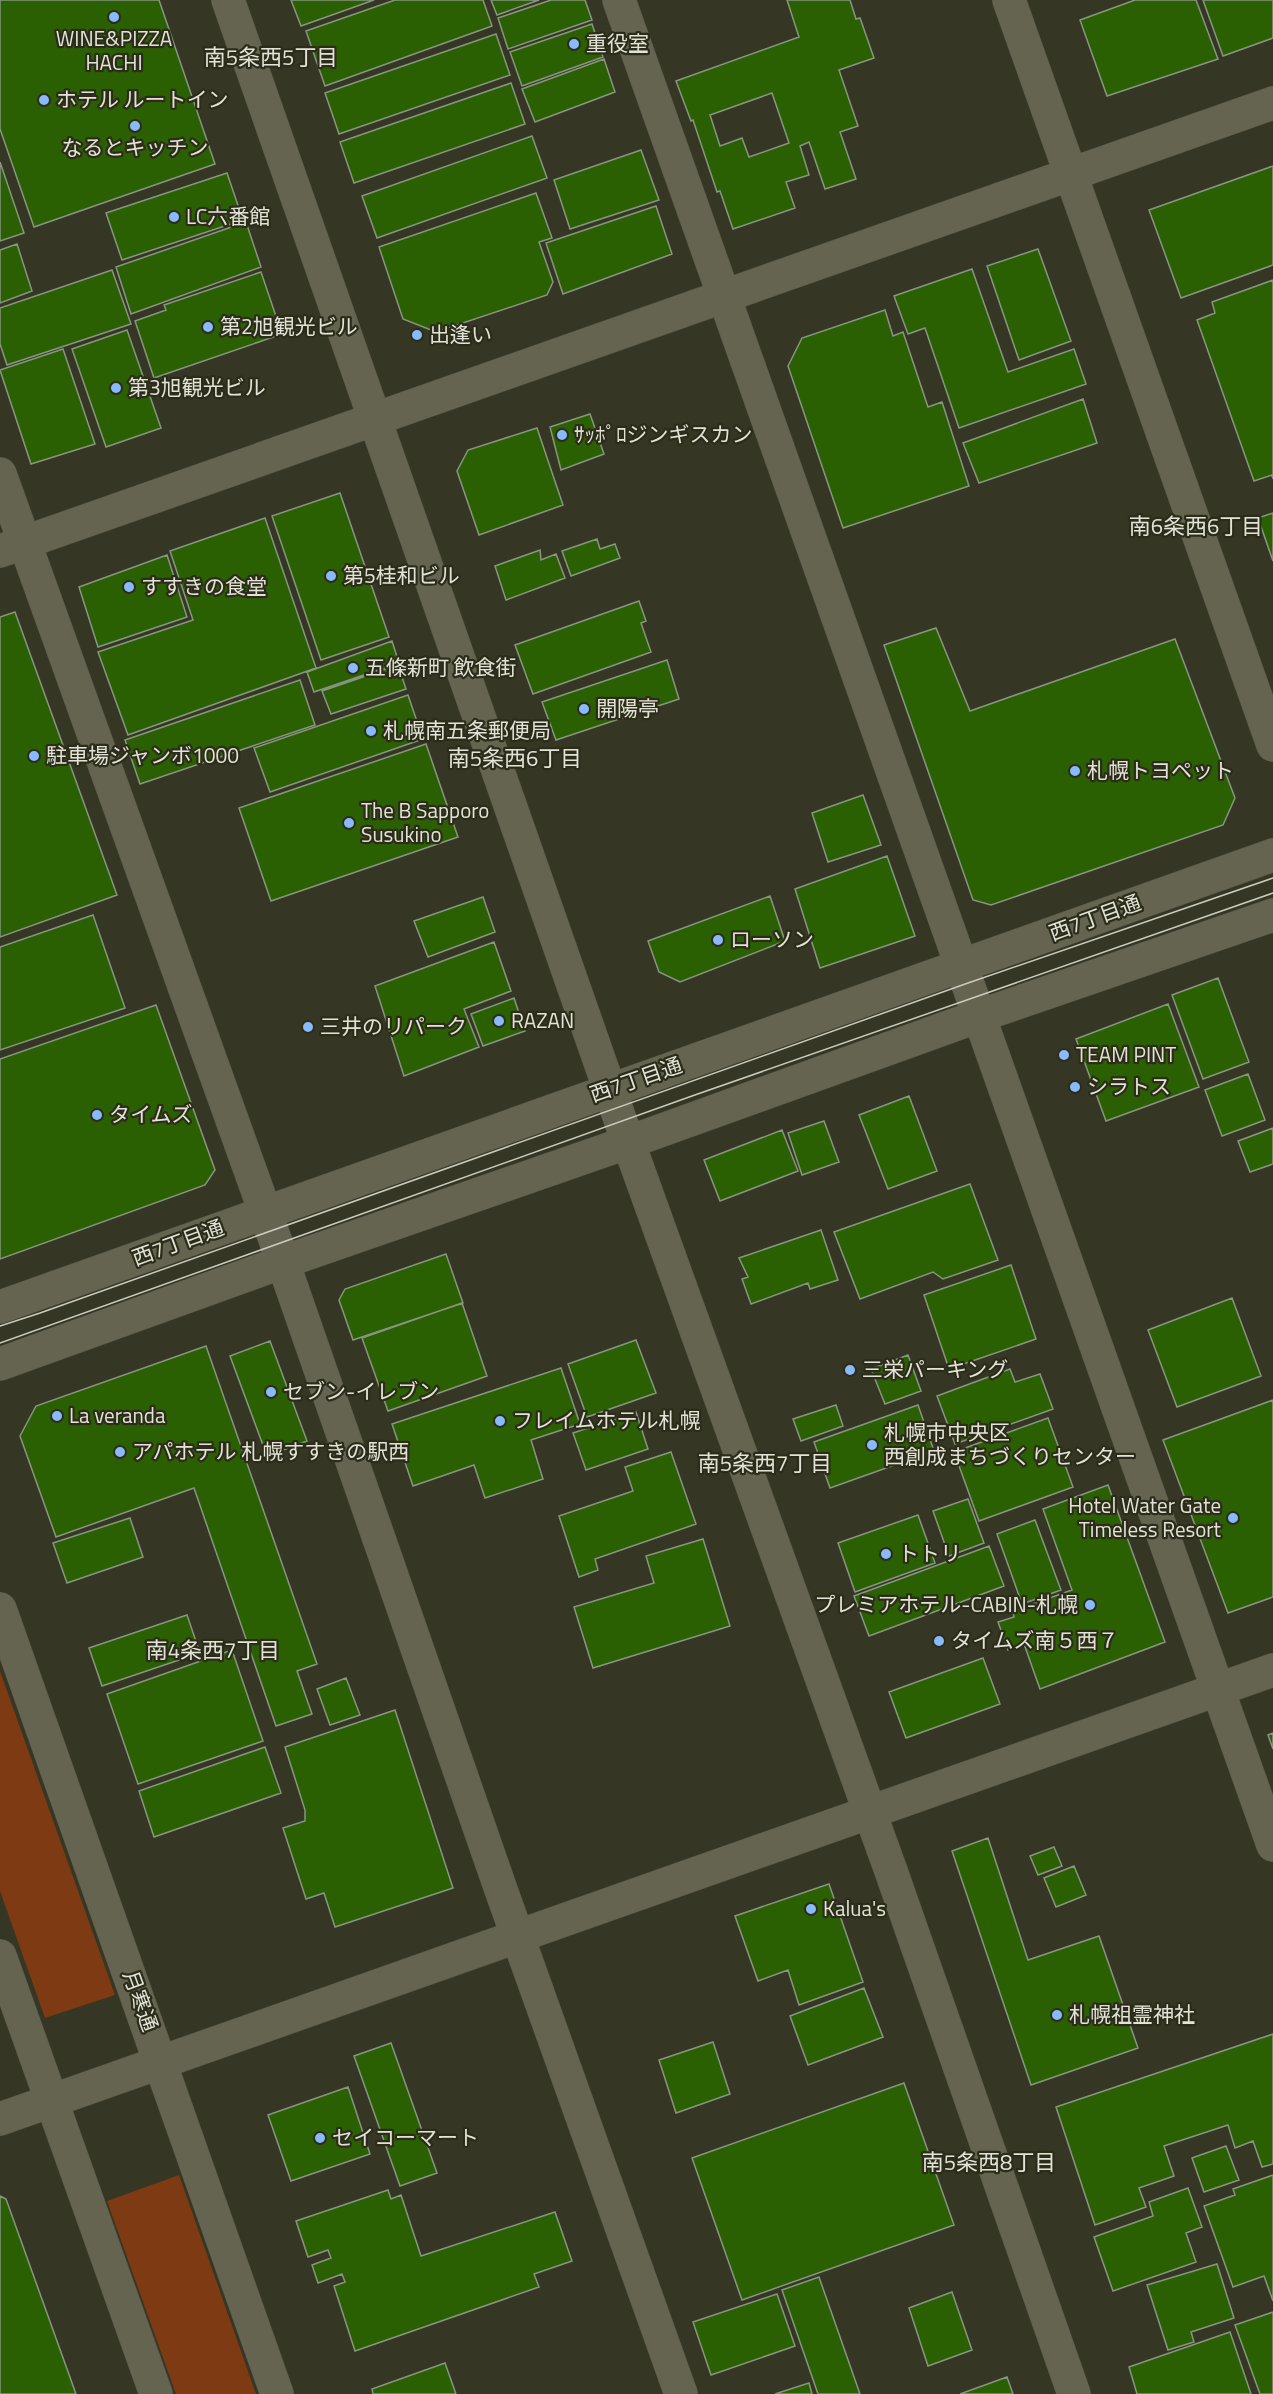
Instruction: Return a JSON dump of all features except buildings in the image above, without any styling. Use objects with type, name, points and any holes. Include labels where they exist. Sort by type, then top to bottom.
[{"type":"street","points":[[228,0],[609,1089],[870,1813],[1074,2394]]},
{"type":"street","points":[[619,0],[1273,1845]]},
{"type":"street","points":[[1009,0],[1273,745]]},
{"type":"street","points":[[12,547],[1273,103]]},
{"type":"street","points":[[0,474],[12,547],[266,1212],[518,1936],[681,2394]]},
{"type":"street","name":"西7丁目通","points":[[0,1307],[1273,855]]},
{"type":"street","points":[[0,1364],[979,1016],[1273,915]]},
{"type":"street","name":"月寒通","points":[[0,1609],[278,2394]]},
{"type":"street","points":[[0,2119],[1273,1670]]},
{"type":"street","points":[[0,1956],[156,2394]]},
{"type":"shaded area","points":[[0,1671],[115,1995],[45,2018],[0,1891]]},
{"type":"shaded area","points":[[179,2175],[256,2394],[176,2394],[107,2201]]},
{"type":"tram line","points":[[0,1326],[968,983],[1273,878]]},
{"type":"tram line","points":[[0,1343],[692,1096],[1273,893]]},
{"type":"place","name":"WINE&PIZZA HACHI","points":[[114,17]]},
{"type":"place","name":"重役室","points":[[574,44]]},
{"type":"place","name":"ホテル ルートイン","points":[[44,100]]},
{"type":"place","name":"なるとキッチン","points":[[135,126]]},
{"type":"place","name":"LC六番館","points":[[174,217]]},
{"type":"place","name":"第2旭観光ビル","points":[[208,327]]},
{"type":"place","name":"出逢い","points":[[417,335]]},
{"type":"place","name":"第3旭観光ビル","points":[[116,388]]},
{"type":"place","name":"ｻｯﾎﾟﾛジンギスカン","points":[[562,435]]},
{"type":"place","name":"第5桂和ビル","points":[[331,576]]},
{"type":"place","name":"すすきの食堂","points":[[129,587]]},
{"type":"place","name":"五條新町 飲食街","points":[[353,668]]},
{"type":"place","name":"開陽亭","points":[[584,709]]},
{"type":"place","name":"札幌南五条郵便局","points":[[371,731]]},
{"type":"place","name":"駐車場ジャンボ1000","points":[[34,756]]},
{"type":"place","name":"札幌トヨペット","points":[[1075,771]]},
{"type":"place","name":"The B Sapporo Susukino","points":[[349,823]]},
{"type":"place","name":"ローソン","points":[[718,940]]},
{"type":"place","name":"RAZAN","points":[[499,1021]]},
{"type":"place","name":"三井のリパーク","points":[[308,1027]]},
{"type":"place","name":"TEAM PINT","points":[[1064,1055]]},
{"type":"place","name":"シラトス","points":[[1075,1087]]},
{"type":"place","name":"タイムズ","points":[[97,1115]]},
{"type":"place","name":"三栄パーキング","points":[[850,1370]]},
{"type":"place","name":"セブン-イレブン","points":[[271,1392]]},
{"type":"place","name":"La veranda","points":[[57,1416]]},
{"type":"place","name":"フレイムホテル札幌","points":[[500,1421]]},
{"type":"place","name":"札幌市中央区 西創成まちづくりセンター","points":[[872,1445]]},
{"type":"place","name":"アパホテル 札幌すすきの駅西","points":[[120,1452]]},
{"type":"place","name":"Hotel Water Gate Timeless Resort","points":[[1233,1518]]},
{"type":"place","name":"トトリ","points":[[886,1554]]},
{"type":"place","name":"プレミアホテル-CABIN-札幌","points":[[1090,1605]]},
{"type":"place","name":"タイムズ南５西７","points":[[939,1641]]},
{"type":"place","name":"Kalua's","points":[[811,1909]]},
{"type":"place","name":"札幌祖霊神社","points":[[1057,2015]]},
{"type":"place","name":"セイコーマート","points":[[320,2138]]},
{"type":"district","name":"南5条西5丁目","points":[[271,57]]},
{"type":"district","name":"南6条西6丁目","points":[[1196,526]]},
{"type":"district","name":"南5条西6丁目","points":[[515,758]]},
{"type":"district","name":"南5条西7丁目","points":[[765,1463]]},
{"type":"district","name":"南4条西7丁目","points":[[213,1650]]},
{"type":"district","name":"南5条西8丁目","points":[[989,2162]]}]
